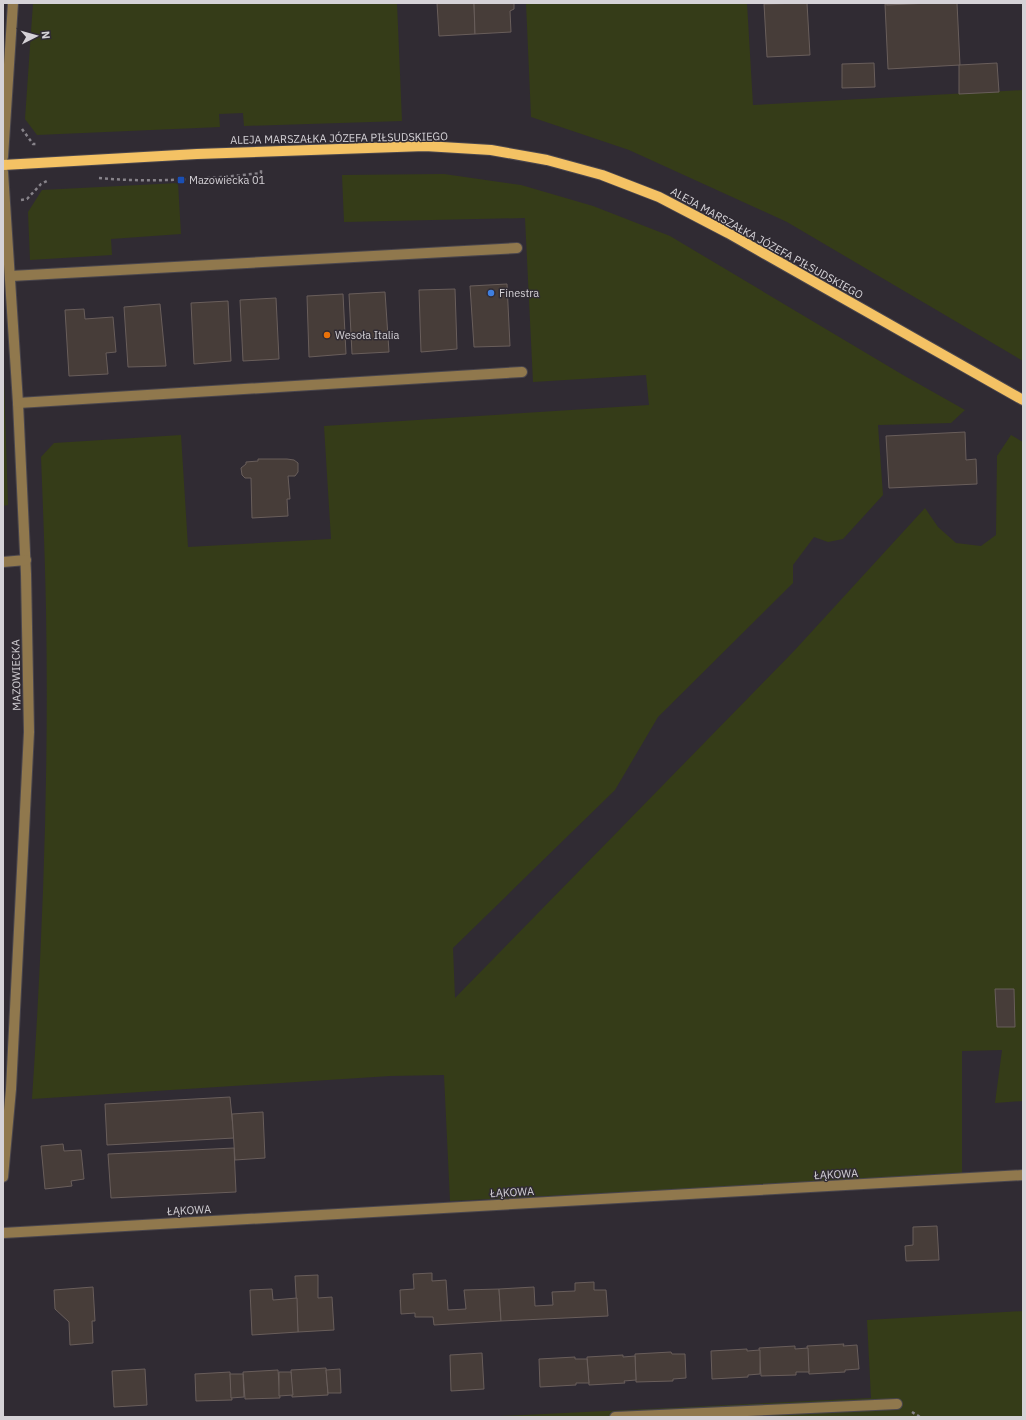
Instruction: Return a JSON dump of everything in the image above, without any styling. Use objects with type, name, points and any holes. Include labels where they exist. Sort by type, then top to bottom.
[{"type":"main road","name":"ALEJA MARSZAŁKA JÓZEFA PIŁSUDSKIEGO","points":[[3,165],[261,152],[425,146],[491,150],[547,160],[602,175],[659,197],[728,232],[1023,400]]},
{"type":"street","points":[[3,157],[13,3]]},
{"type":"street","name":"MAZOWIECKA","points":[[3,172],[11,276],[26,560],[29,732],[3,1177]]},
{"type":"street","points":[[11,276],[517,248]]},
{"type":"street","points":[[18,403],[522,372]]},
{"type":"street","points":[[3,562],[26,560]]},
{"type":"street","name":"ŁĄKOWA","points":[[3,1233],[1023,1175]]},
{"type":"street","points":[[615,1417],[897,1404]]},
{"type":"path","points":[[95,178],[143,180],[194,179],[261,173],[261,152]]},
{"type":"path","points":[[5,200],[27,199],[41,184],[54,178]]},
{"type":"green space","points":[[33,3],[397,3],[402,121],[244,126],[243,113],[219,114],[220,127],[37,135],[25,119]]},
{"type":"green space","points":[[526,3],[747,3],[753,105],[1023,90],[1023,361],[787,222],[629,150],[531,117]]},
{"type":"green space","points":[[444,174],[521,185],[593,206],[670,236],[903,375],[965,410],[951,423],[878,425],[883,495],[843,539],[828,542],[814,537],[793,565],[793,583],[658,717],[615,790],[453,948],[455,998],[794,651],[925,508],[938,527],[956,543],[981,546],[996,535],[997,456],[1011,435],[1023,442],[1023,1101],[995,1103],[1002,1050],[962,1051],[962,1175],[450,1201],[444,1075],[390,1076],[32,1099],[42,915],[47,731],[45,552],[41,457],[54,443],[181,435],[188,547],[331,539],[324,426],[649,405],[646,375],[533,382],[525,218],[344,222],[342,175]]},
{"type":"green space","points":[[178,183],[181,234],[111,239],[112,255],[30,260],[28,212],[42,190]]},
{"type":"green space","points":[[3,347],[8,505],[3,506]]},
{"type":"green space","points":[[1023,1311],[1023,1417],[480,1417],[871,1398],[867,1320]]},
{"type":"building","points":[[437,3],[474,3],[475,34],[439,36]]},
{"type":"building","points":[[474,3],[514,3],[514,9],[510,11],[511,32],[475,34]]},
{"type":"building","points":[[807,3],[810,55],[767,57],[764,4]]},
{"type":"building","points":[[887,3],[930,3],[887,5]]},
{"type":"building","points":[[957,3],[960,65],[888,69],[885,4]]},
{"type":"building","points":[[874,63],[875,87],[842,88],[842,64]]},
{"type":"building","points":[[997,63],[999,92],[959,94],[959,65]]},
{"type":"building","points":[[507,284],[510,346],[474,347],[470,286]]},
{"type":"building","points":[[455,289],[457,349],[421,352],[419,290]]},
{"type":"building","points":[[385,292],[389,352],[352,354],[349,294]]},
{"type":"building","points":[[343,294],[346,354],[309,357],[307,296]]},
{"type":"building","points":[[276,298],[279,359],[243,361],[240,300]]},
{"type":"building","points":[[228,301],[231,361],[194,364],[191,303]]},
{"type":"building","points":[[160,304],[166,366],[128,367],[124,307]]},
{"type":"building","points":[[84,309],[85,319],[113,317],[116,352],[106,353],[108,374],[69,376],[65,310]]},
{"type":"building","points":[[965,432],[966,460],[976,459],[977,484],[889,488],[886,436]]},
{"type":"building","points":[[258,459],[287,459],[294,460],[298,463],[298,472],[295,476],[288,476],[290,499],[287,499],[288,516],[252,518],[251,478],[245,478],[242,475],[241,468],[246,464],[246,462],[258,461]]},
{"type":"building","points":[[995,989],[1014,989],[1015,1027],[997,1027]]},
{"type":"building","points":[[230,1097],[234,1138],[107,1145],[105,1104]]},
{"type":"building","points":[[263,1112],[265,1158],[235,1160],[232,1114]]},
{"type":"building","points":[[63,1144],[64,1151],[81,1150],[84,1179],[71,1181],[72,1186],[45,1189],[41,1146]]},
{"type":"building","points":[[234,1148],[236,1192],[111,1198],[108,1154]]},
{"type":"building","points":[[937,1226],[939,1260],[906,1261],[905,1246],[913,1245],[913,1227]]},
{"type":"building","points":[[432,1273],[432,1281],[446,1280],[448,1310],[466,1309],[464,1290],[499,1289],[501,1321],[434,1325],[433,1317],[415,1317],[415,1313],[401,1314],[400,1290],[414,1289],[413,1274]]},
{"type":"building","points":[[318,1275],[318,1298],[332,1297],[334,1330],[298,1332],[295,1276]]},
{"type":"building","points":[[594,1282],[594,1290],[606,1290],[608,1316],[501,1321],[499,1289],[534,1287],[535,1306],[553,1305],[552,1292],[575,1291],[575,1283]]},
{"type":"building","points":[[93,1287],[95,1321],[92,1321],[93,1343],[70,1345],[69,1322],[55,1309],[54,1290]]},
{"type":"building","points":[[272,1289],[273,1300],[297,1298],[298,1332],[252,1335],[250,1290]]},
{"type":"building","points":[[844,1344],[843,1346],[857,1345],[859,1369],[845,1370],[845,1372],[809,1374],[807,1346]]},
{"type":"building","points":[[795,1346],[795,1349],[808,1348],[809,1372],[796,1372],[796,1375],[761,1376],[759,1348]]},
{"type":"building","points":[[747,1349],[747,1351],[760,1350],[760,1374],[748,1375],[748,1377],[712,1379],[711,1351]]},
{"type":"building","points":[[671,1352],[672,1354],[685,1354],[686,1378],[673,1379],[673,1381],[636,1382],[635,1354]]},
{"type":"building","points":[[482,1353],[484,1389],[451,1391],[450,1355]]},
{"type":"building","points":[[623,1355],[623,1357],[635,1356],[636,1380],[624,1381],[625,1383],[589,1385],[587,1357]]},
{"type":"building","points":[[575,1357],[575,1359],[587,1359],[589,1383],[540,1387],[539,1359]]},
{"type":"building","points":[[326,1368],[328,1395],[292,1397],[291,1370]]},
{"type":"building","points":[[145,1369],[147,1405],[114,1407],[112,1371]]},
{"type":"building","points":[[340,1369],[341,1393],[328,1393],[326,1370]]},
{"type":"building","points":[[278,1370],[280,1398],[245,1399],[243,1372]]},
{"type":"building","points":[[230,1372],[232,1400],[196,1401],[195,1374]]},
{"type":"building","points":[[279,1372],[291,1372],[293,1395],[279,1396]]},
{"type":"building","points":[[230,1374],[243,1374],[244,1397],[231,1398]]},
{"type":"place","name":"Mazowiecka 01","points":[[181,180]]},
{"type":"place","name":"Finestra","points":[[491,293]]},
{"type":"place","name":"Wesoła Italia","points":[[327,335]]}]
